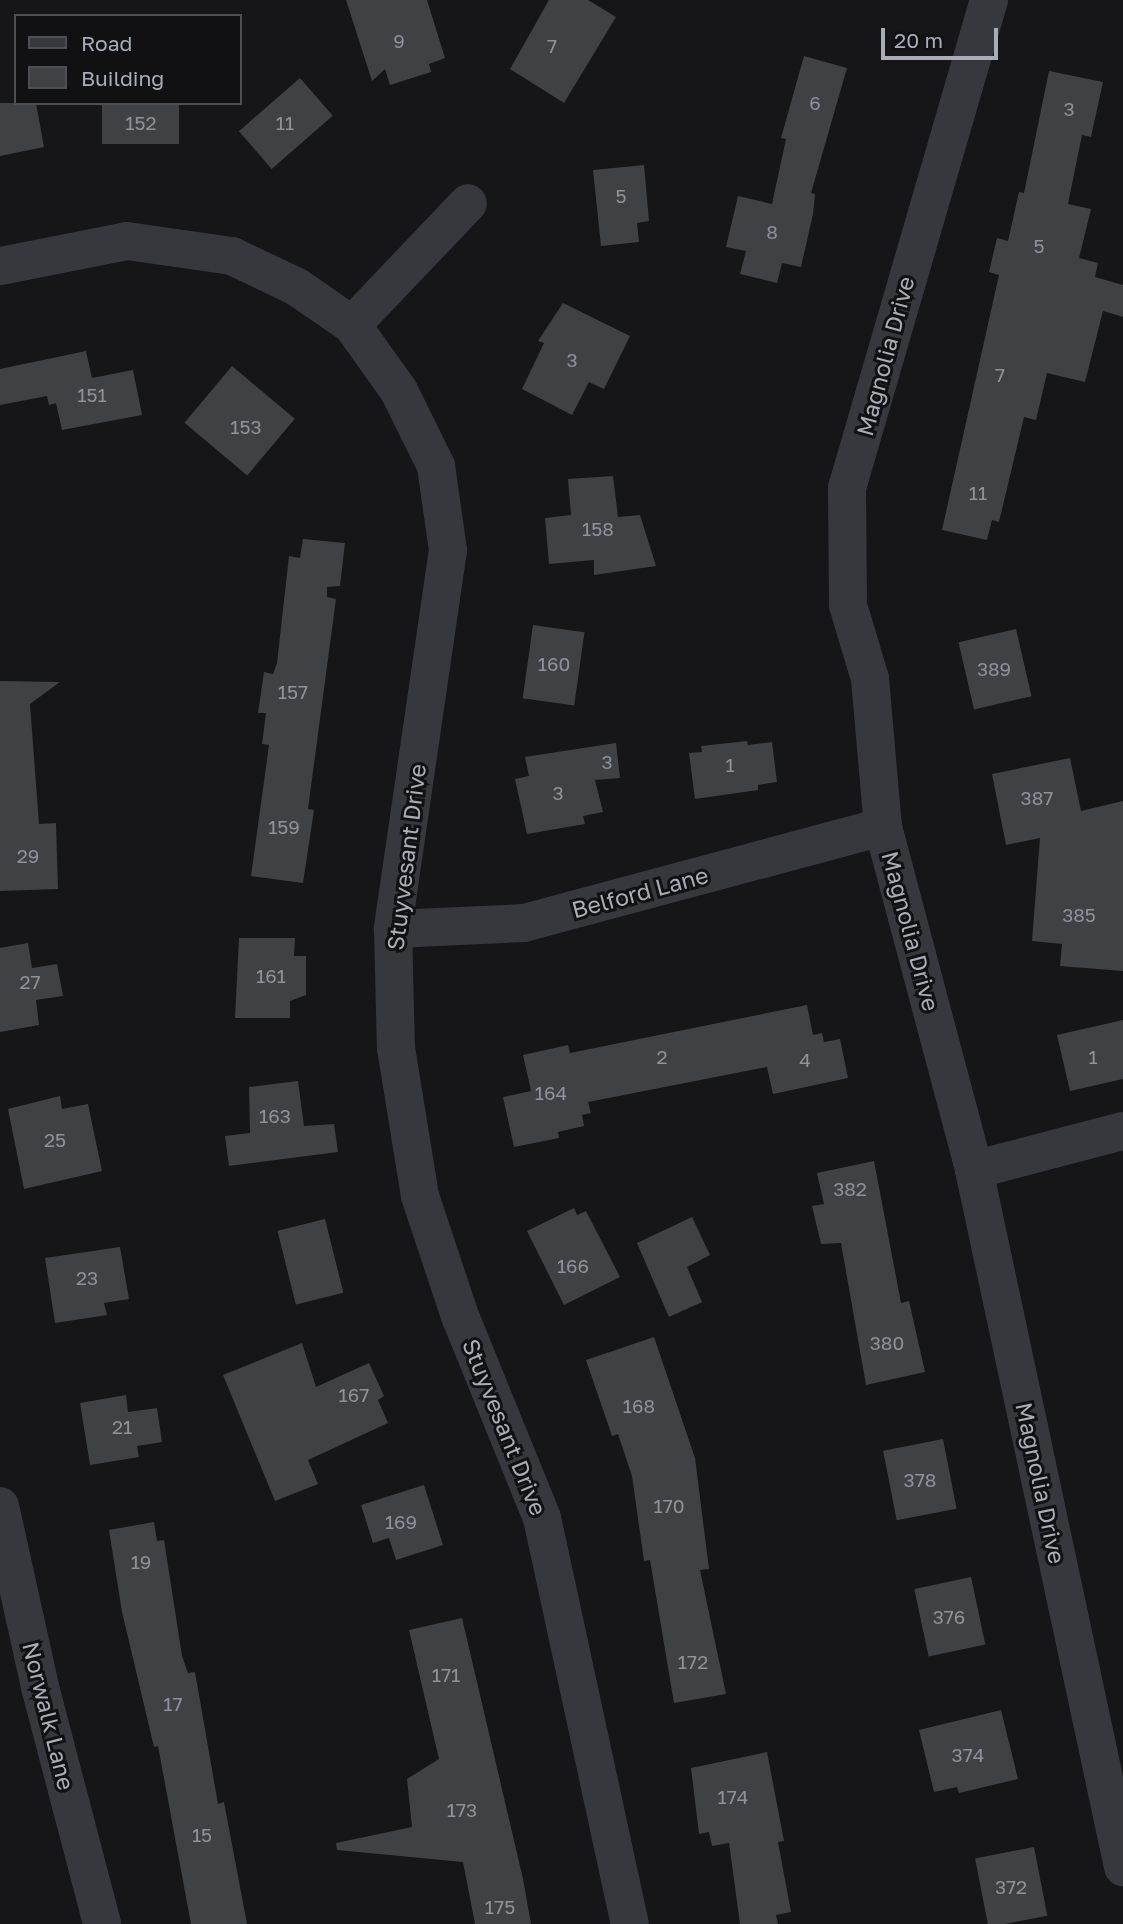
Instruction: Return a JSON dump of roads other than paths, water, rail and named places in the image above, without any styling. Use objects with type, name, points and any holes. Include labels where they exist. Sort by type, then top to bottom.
[{"type":"street","name":"Magnolia Drive","points":[[989,0],[847,488],[848,605],[870,679],[883,827],[974,1170],[1123,1867]]},
{"type":"street","points":[[352,325],[468,203]]},
{"type":"street","name":"Stuyvesant Drive","points":[[0,267],[127,241],[232,256],[297,287],[352,325],[399,391],[436,466],[448,550],[393,929],[396,1048],[421,1196],[460,1317],[542,1518],[630,1924]]},
{"type":"street","name":"Belford Lane","points":[[393,929],[524,923],[883,827]]},
{"type":"street","points":[[974,1170],[1123,1131]]},
{"type":"street","name":"Norwalk Lane","points":[[0,1506],[40,1687],[102,1924]]}]
